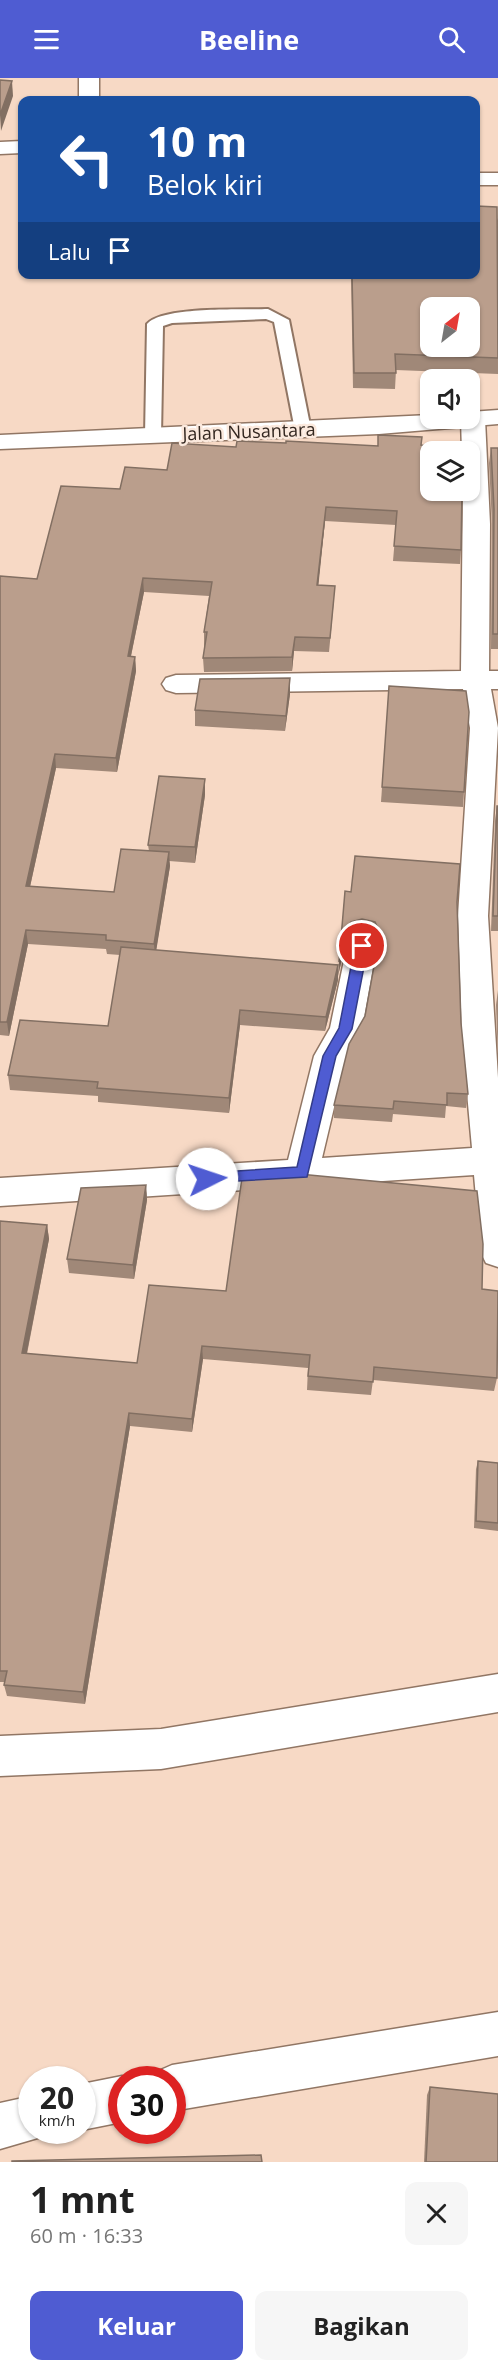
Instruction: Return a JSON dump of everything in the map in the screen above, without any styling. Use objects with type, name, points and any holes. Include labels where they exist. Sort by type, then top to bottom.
[{"type":"main road","points":[[88,96],[90,78]]},
{"type":"main road","points":[[0,148],[18,147]]},
{"type":"main road","points":[[480,179],[498,179]]},
{"type":"main road","points":[[486,418],[477,525],[487,680],[473,916],[478,1037],[494,1160],[498,1253]]},
{"type":"main road","name":"Jalan Nusantara","points":[[0,442],[303,430],[486,418]]},
{"type":"main road","points":[[176,684],[487,680]]},
{"type":"main road","points":[[302,1173],[330,1056],[346,1029],[362,946]]},
{"type":"main road","points":[[0,1192],[494,1160]]},
{"type":"main road","points":[[0,1755],[161,1749],[498,1693]]},
{"type":"main road","points":[[186,2086],[498,2034]]},
{"type":"main road","points":[[0,2126],[18,2122]]},
{"type":"lane","points":[[153,436],[155,324],[169,318],[202,316],[268,314],[281,320],[303,430]]},
{"type":"building","points":[[0,80],[12,81],[0,115]]},
{"type":"building","points":[[480,206],[497,207],[498,358],[472,357],[480,357],[480,297],[420,297],[420,355],[395,354],[396,373],[354,373],[352,279],[480,279]]},
{"type":"building","points":[[378,435],[422,437],[420,441],[420,501],[462,501],[461,550],[394,546],[397,511],[326,507],[317,585],[335,586],[330,638],[295,637],[292,657],[203,658],[207,632],[204,632],[212,582],[143,578],[128,656],[135,657],[116,758],[55,754],[26,886],[114,892],[121,849],[169,852],[154,944],[106,940],[106,935],[26,930],[7,1022],[0,1022],[0,576],[37,579],[61,486],[120,489],[125,467],[167,470],[172,443],[236,447],[237,441],[286,443],[286,441],[378,446]]},
{"type":"building","points":[[491,448],[498,448],[498,634],[493,634],[494,509]]},
{"type":"building","points":[[290,678],[286,716],[195,710],[200,679]]},
{"type":"building","points":[[389,686],[466,691],[469,712],[464,792],[382,787]]},
{"type":"building","points":[[159,776],[205,779],[195,847],[148,845]]},
{"type":"building","points":[[497,806],[498,916],[493,916]]},
{"type":"building","points":[[355,856],[460,864],[457,902],[461,1023],[468,1094],[447,1093],[447,1105],[394,1101],[393,1109],[334,1105],[349,1044],[365,1016],[380,933],[375,922],[362,919],[351,922],[346,932],[339,962],[345,891],[351,892]]},
{"type":"building","points":[[121,947],[338,965],[326,1017],[240,1010],[229,1098],[97,1088],[98,1082],[8,1075],[20,1020],[108,1026]]},
{"type":"building","points":[[299,1174],[477,1191],[483,1244],[482,1289],[498,1291],[497,1378],[374,1367],[373,1382],[308,1376],[310,1355],[202,1346],[192,1419],[129,1413],[83,1692],[4,1685],[7,1671],[0,1671],[0,1221],[47,1225],[22,1353],[137,1363],[149,1285],[226,1291],[242,1178]]},
{"type":"building","points":[[146,1185],[133,1265],[67,1259],[81,1188]]},
{"type":"building","points":[[478,1461],[498,1463],[498,1523],[476,1521]]},
{"type":"building","points":[[430,2087],[498,2094],[498,2162],[426,2162]]},
{"type":"building","points":[[261,2155],[262,2162],[12,2162],[12,2161]]},
{"type":"route","points":[[207,1179],[302,1173],[330,1056],[346,1029],[362,946]]}]
